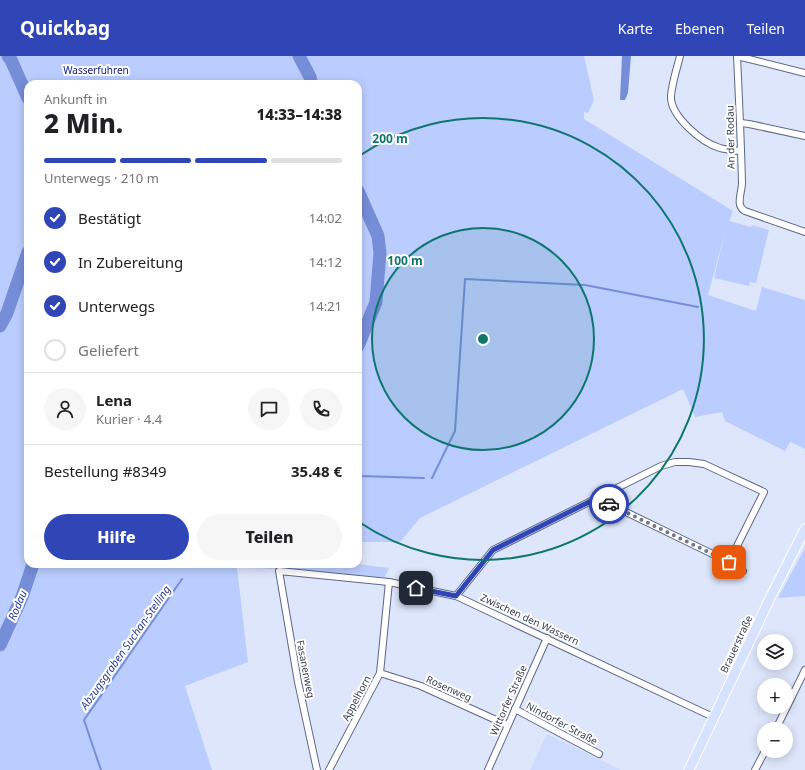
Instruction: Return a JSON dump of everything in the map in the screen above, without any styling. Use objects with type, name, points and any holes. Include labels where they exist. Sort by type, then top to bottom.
[{"type":"main road","name":"Brauerstraße","points":[[689,770],[771,596],[805,529]]},
{"type":"street","points":[[680,56],[671,96],[673,108],[690,129],[701,138],[718,148],[741,151]]},
{"type":"street","points":[[737,56],[805,73]]},
{"type":"street","name":"An der Rodau","points":[[737,56],[741,123],[742,190],[740,204],[742,209],[805,232]]},
{"type":"street","points":[[741,123],[805,136]]},
{"type":"street","points":[[456,596],[493,550],[661,466],[675,462],[704,464],[764,492],[729,562]]},
{"type":"street","points":[[597,498],[729,562],[743,571]]},
{"type":"street","name":"Zwischen den Wassern","points":[[279,571],[389,582],[456,596],[713,717]]},
{"type":"street","name":"Fasanenweg","points":[[279,571],[296,675],[317,770]]},
{"type":"street","name":"Appelhorn","points":[[329,770],[380,673],[389,582]]},
{"type":"street","name":"Wittorfer Straße","points":[[488,770],[547,638]]},
{"type":"street","points":[[780,722],[805,671]]},
{"type":"street","name":"Rosenweg","points":[[380,673],[421,686],[507,725]]},
{"type":"street","name":"Nindorfer Straße","points":[[515,709],[599,754]]},
{"type":"street","points":[[755,770],[761,758]]},
{"type":"shaded area","points":[[622,56],[631,56],[628,93],[625,100],[620,100]]},
{"type":"shaded area","points":[[547,734],[621,770],[530,770]]},
{"type":"green space","name":"Wasserfuhren","points":[[0,56],[584,56],[594,100],[588,113],[584,112],[584,119],[733,211],[729,221],[769,230],[756,283],[750,282],[749,286],[714,278],[725,232],[708,295],[756,311],[762,287],[805,300],[805,449],[790,442],[785,451],[725,421],[722,412],[695,417],[683,389],[420,518],[400,542],[362,542],[362,80],[24,80],[24,568],[237,568],[248,662],[185,686],[212,770],[0,770]]},
{"type":"green space","points":[[805,548],[805,596],[778,598]]},
{"type":"green space","points":[[362,565],[389,568],[384,578],[274,569],[237,568],[362,568]]},
{"type":"waterway","points":[[8,56],[24,89]]},
{"type":"waterway","name":"Rodau","points":[[299,56],[311,80]]},
{"type":"waterway","name":"Rodau","points":[[362,200],[378,236],[380,253],[376,302],[362,336]]},
{"type":"waterway","points":[[0,326],[7,313],[24,264]]},
{"type":"waterway","name":"Abzugsgraben Suchan-Stelling","points":[[432,478],[455,431],[465,279],[585,285],[698,307]]},
{"type":"waterway","name":"Abzugsgraben Suchan-Stelling","points":[[362,476],[424,478]]},
{"type":"waterway","name":"Rodau","points":[[0,645],[22,597],[32,568]]},
{"type":"waterway","name":"Abzugsgraben Suchan-Stelling","points":[[101,770],[84,720],[182,579]]},
{"type":"way so far","points":[[609,504],[729,562]]},
{"type":"route","points":[[416,588],[456,596],[493,550],[597,498],[609,504]]}]
